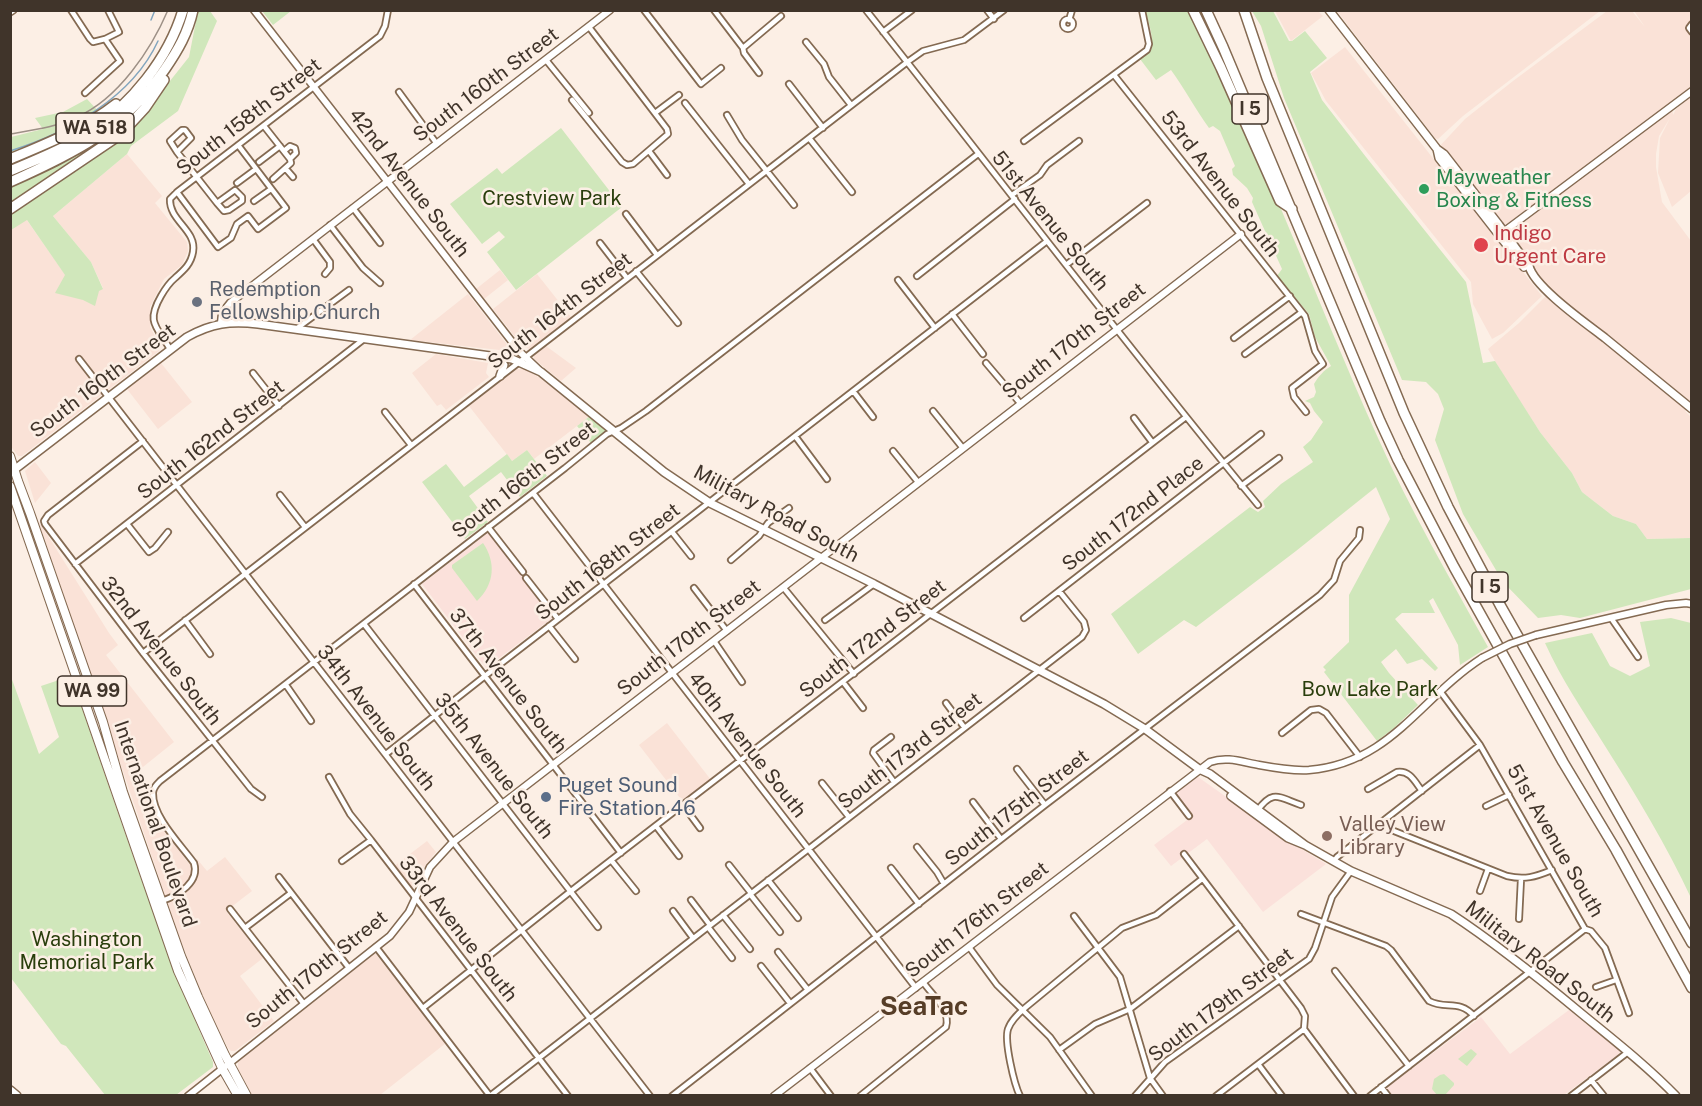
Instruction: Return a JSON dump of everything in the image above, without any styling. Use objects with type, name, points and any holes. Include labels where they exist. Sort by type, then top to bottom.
[{"type":"highway","name":"WA 518","points":[[10,171],[71,143],[97,127],[128,99],[143,84],[160,59],[180,22],[183,10]]},
{"type":"highway","name":"WA 518","points":[[10,182],[61,159],[102,135],[146,94],[179,48],[193,10]]},
{"type":"highway","points":[[1193,10],[1280,201],[1292,209]]},
{"type":"highway","name":"I 5","points":[[1206,10],[1292,209],[1380,422],[1424,512],[1692,988]]},
{"type":"highway","name":"I 5","points":[[1241,10],[1404,413],[1448,507],[1500,605],[1692,943]]},
{"type":"highway","points":[[10,209],[108,144],[127,128],[145,108],[169,74],[179,48]]},
{"type":"highway","points":[[10,159],[58,140],[102,115],[136,85],[160,59]]},
{"type":"highway","points":[[1678,965],[1692,996]]},
{"type":"highway","points":[[10,1091],[16,1095]]},
{"type":"main road","points":[[1329,10],[1437,149],[1444,154],[1529,270],[1553,297],[1692,409]]},
{"type":"main road","name":"Military Road South","points":[[221,323],[296,329],[522,359],[662,470],[710,503],[874,584],[1104,704],[1145,729],[1204,775],[1257,811],[1288,838],[1351,871],[1451,914],[1531,971],[1646,1065],[1676,1095]]},
{"type":"main road","name":"South 160th Street","points":[[13,471],[170,350],[198,331],[221,323]]},
{"type":"main road","points":[[494,356],[504,365],[500,376]]},
{"type":"main road","name":"International Boulevard","points":[[10,456],[13,471],[103,722],[123,792],[191,979],[238,1095]]},
{"type":"main road","name":"International Boulevard","points":[[10,486],[178,971],[225,1065],[247,1095]]},
{"type":"main road","points":[[149,887],[162,901]]},
{"type":"street","points":[[71,10],[93,42],[119,32],[108,10]]},
{"type":"street","name":"42nd Avenue South","points":[[254,10],[513,342],[522,359]]},
{"type":"street","name":"South 158th Street","points":[[170,350],[157,328],[153,312],[168,284],[188,266],[194,249],[189,234],[170,208],[170,199],[380,36],[385,26],[388,10]]},
{"type":"street","name":"South 160th Street","points":[[221,323],[222,313],[230,303],[610,10]]},
{"type":"street","points":[[644,10],[701,84],[721,68]]},
{"type":"street","points":[[714,10],[759,73]]},
{"type":"street","name":"51st Avenue South","points":[[866,10],[1257,506]]},
{"type":"street","points":[[883,32],[912,10]]},
{"type":"street","points":[[987,10],[994,19]]},
{"type":"street","name":"South 164th Street","points":[[143,653],[906,63],[923,51],[964,40],[1004,10]]},
{"type":"street","points":[[1069,20],[1072,10]]},
{"type":"street","points":[[1024,141],[1147,50],[1147,34],[1142,10]]},
{"type":"street","points":[[743,48],[781,16]]},
{"type":"street","points":[[1692,24],[1689,28],[1692,32]]},
{"type":"street","points":[[572,100],[628,166],[667,137],[669,132],[589,27]]},
{"type":"street","points":[[85,93],[120,61],[105,39]]},
{"type":"street","points":[[806,42],[824,64],[829,77],[851,105]]},
{"type":"street","points":[[546,60],[589,112]]},
{"type":"street","name":"53rd Avenue South","points":[[1114,75],[1302,312],[1315,351],[1323,364],[1292,388],[1294,397],[1306,412]]},
{"type":"street","points":[[789,84],[823,128]]},
{"type":"street","points":[[1502,234],[1692,91]]},
{"type":"street","points":[[399,92],[437,144]]},
{"type":"street","points":[[655,113],[679,95]]},
{"type":"street","points":[[685,103],[749,184]]},
{"type":"street","points":[[727,115],[742,140],[794,205]]},
{"type":"street","points":[[264,126],[290,161]]},
{"type":"street","points":[[177,152],[191,138],[184,129],[170,141],[177,152],[217,203],[226,212],[243,199],[235,190],[217,203]]},
{"type":"street","points":[[809,138],[852,192]]},
{"type":"street","points":[[917,276],[1078,141]]},
{"type":"street","points":[[177,192],[218,247],[231,238],[237,224],[248,216],[258,229],[286,208],[238,146]]},
{"type":"street","points":[[259,162],[282,148],[291,146],[295,148],[296,153],[286,169],[273,179]]},
{"type":"street","points":[[649,151],[667,175]]},
{"type":"street","name":"South 166th Street","points":[[162,901],[169,899],[191,883],[195,875],[195,865],[161,818],[156,807],[153,794],[155,786],[160,781],[607,434],[621,428],[646,411],[978,154]]},
{"type":"street","points":[[237,183],[256,169]]},
{"type":"street","points":[[286,169],[293,177]]},
{"type":"street","points":[[255,201],[271,189]]},
{"type":"street","points":[[1066,265],[1148,203]]},
{"type":"street","points":[[353,208],[380,243]]},
{"type":"street","points":[[626,214],[657,255]]},
{"type":"street","points":[[330,225],[363,268],[380,283]]},
{"type":"street","name":"South 170th Street","points":[[188,1095],[390,936],[409,912],[430,867],[453,842],[1116,328],[1241,234]]},
{"type":"street","points":[[313,239],[330,262],[330,268],[325,274]]},
{"type":"street","name":"South 168th Street","points":[[386,754],[1047,241]]},
{"type":"street","points":[[600,243],[627,278]]},
{"type":"street","points":[[636,271],[678,323]]},
{"type":"street","points":[[898,280],[935,328]]},
{"type":"street","points":[[296,329],[349,290]]},
{"type":"street","points":[[1234,338],[1290,296]]},
{"type":"street","points":[[1245,354],[1302,312]]},
{"type":"street","points":[[952,314],[983,354]]},
{"type":"street","name":"South 162nd Street","points":[[75,564],[365,339]]},
{"type":"street","points":[[503,357],[509,356],[512,352],[513,342]]},
{"type":"street","name":"34th Avenue South","points":[[79,359],[650,1095]]},
{"type":"street","points":[[986,363],[1020,403]]},
{"type":"street","points":[[253,373],[279,406]]},
{"type":"street","points":[[853,392],[873,417]]},
{"type":"street","points":[[933,411],[962,447]]},
{"type":"street","points":[[385,412],[411,445]]},
{"type":"street","name":"South 172nd Street","points":[[423,1008],[611,860],[1186,417]]},
{"type":"street","points":[[1134,418],[1152,442]]},
{"type":"street","name":"South 172nd Place","points":[[1024,618],[1261,434]]},
{"type":"street","points":[[795,436],[827,479]]},
{"type":"street","name":"32nd Avenue South","points":[[142,441],[46,518],[46,527],[251,789],[262,797]]},
{"type":"street","points":[[893,451],[918,482]]},
{"type":"street","points":[[1241,486],[1279,458]]},
{"type":"street","name":"40th Avenue South","points":[[532,493],[916,988]]},
{"type":"street","points":[[280,495],[305,527]]},
{"type":"street","points":[[731,560],[759,536],[768,523],[789,507]]},
{"type":"street","points":[[127,524],[148,552],[155,548],[168,532]]},
{"type":"street","points":[[488,527],[558,619]]},
{"type":"street","name":"South 175th Street","points":[[672,1095],[1329,587],[1342,558],[1359,538],[1360,530]]},
{"type":"street","points":[[672,532],[691,556]]},
{"type":"street","name":"37th Avenue South","points":[[414,584],[621,853]]},
{"type":"street","points":[[825,620],[874,584]]},
{"type":"street","points":[[783,587],[854,674]]},
{"type":"street","points":[[694,588],[727,631]]},
{"type":"street","name":"South 173rd Street","points":[[490,1095],[1082,637],[1086,630],[1084,622],[1059,591]]},
{"type":"street","name":"South 176th Street","points":[[774,1095],[1209,762],[1225,759],[1283,769],[1308,770],[1360,758],[1389,740],[1461,672],[1510,644],[1536,635],[1666,605],[1692,604]]},
{"type":"street","points":[[1611,618],[1638,657]]},
{"type":"street","points":[[185,620],[210,654]]},
{"type":"street","name":"35th Avenue South","points":[[364,624],[598,927]]},
{"type":"street","points":[[549,626],[575,659]]},
{"type":"street","points":[[714,641],[742,682]]},
{"type":"street","points":[[843,682],[863,708]]},
{"type":"street","points":[[286,685],[311,721]]},
{"type":"street","name":"51st Avenue South","points":[[1440,691],[1480,745],[1585,929],[1591,931],[1605,948],[1629,1013]]},
{"type":"street","points":[[946,703],[964,727]]},
{"type":"street","points":[[1282,733],[1311,710],[1319,709],[1326,713],[1360,758]]},
{"type":"street","points":[[891,737],[873,753],[894,782]]},
{"type":"street","points":[[1334,861],[1480,745]]},
{"type":"street","points":[[1017,769],[1045,805]]},
{"type":"street","points":[[1368,789],[1402,771],[1408,773],[1422,790]]},
{"type":"street","name":"33rd Avenue South","points":[[329,777],[350,814],[568,1095]]},
{"type":"street","points":[[822,783],[849,817]]},
{"type":"street","points":[[1170,791],[1189,816]]},
{"type":"street","points":[[1486,806],[1509,795]]},
{"type":"street","points":[[1257,811],[1265,800],[1273,797],[1301,805]]},
{"type":"street","points":[[973,802],[1001,839]]},
{"type":"street","points":[[683,805],[700,828]]},
{"type":"street","points":[[1379,825],[1488,869],[1521,879],[1535,877],[1552,870]]},
{"type":"street","points":[[656,826],[679,856]]},
{"type":"street","points":[[342,861],[371,840]]},
{"type":"street","points":[[917,847],[944,884]]},
{"type":"street","points":[[1185,854],[1301,1008],[1305,1017],[1304,1029],[1354,1095]]},
{"type":"street","points":[[611,860],[636,891]]},
{"type":"street","points":[[729,864],[780,932]]},
{"type":"street","points":[[891,868],[918,904]]},
{"type":"street","points":[[1480,891],[1488,869]]},
{"type":"street","name":"South 179th Street","points":[[1135,1095],[1165,1062],[1313,954],[1332,897],[1351,871]]},
{"type":"street","points":[[279,877],[349,968]]},
{"type":"street","points":[[1020,1095],[1016,1088],[1006,1039],[1008,1027],[1022,1010],[1122,928],[1156,915],[1202,879]]},
{"type":"street","points":[[1519,919],[1521,879]]},
{"type":"street","points":[[768,880],[798,918]]},
{"type":"street","points":[[245,928],[291,893]]},
{"type":"street","points":[[691,900],[732,958]]},
{"type":"street","points":[[230,909],[304,1004]]},
{"type":"street","points":[[673,911],[693,938]]},
{"type":"street","points":[[1301,914],[1386,946],[1429,1001],[1437,1004],[1458,1005],[1469,1010],[1474,1016]]},
{"type":"street","points":[[723,915],[750,949]]},
{"type":"street","points":[[1074,916],[1120,977],[1150,1078],[1164,1095]]},
{"type":"street","points":[[1059,1050],[1095,1024],[1130,1009],[1239,926]]},
{"type":"street","points":[[1370,1095],[1585,929]]},
{"type":"street","points":[[376,947],[490,1095]]},
{"type":"street","points":[[969,947],[997,985],[1045,1032],[1092,1095]]},
{"type":"street","points":[[778,952],[808,990]]},
{"type":"street","points":[[761,966],[790,1004]]},
{"type":"street","points":[[1335,971],[1409,1066]]},
{"type":"street","points":[[1596,987],[1616,980]]},
{"type":"street","points":[[860,1095],[943,1030],[948,1022],[946,1012],[923,982]]},
{"type":"street","points":[[1216,1095],[1304,1029]]},
{"type":"street","points":[[1571,1095],[1629,1052]]},
{"type":"street","points":[[1258,1064],[1282,1095]]},
{"type":"street","points":[[810,1068],[831,1095]]},
{"type":"street","points":[[1592,1080],[1604,1095]]},
{"type":"street","points":[[1381,1087],[1388,1095]]},
{"type":"shaded area","points":[[1275,11],[1318,11],[1323,16],[1291,41]]},
{"type":"shaded area","points":[[1337,11],[1600,11],[1463,116],[1438,139]]},
{"type":"shaded area","points":[[1607,11],[1632,11],[1645,27],[1634,11],[1691,11],[1691,91],[1672,106],[1673,115],[1676,109],[1691,96],[1691,191],[1672,207],[1658,173],[1660,138],[1670,118],[1659,136],[1656,167],[1662,202],[1691,241],[1692,409],[1685,411],[1691,417],[1691,538],[1647,539],[1636,524],[1613,516],[1582,492],[1572,473],[1540,432],[1488,349],[1519,323],[1549,293],[1437,149],[1465,119]]},
{"type":"shaded area","points":[[1345,47],[1542,296],[1503,333],[1492,339],[1473,304],[1471,282],[1326,101],[1311,73]]},
{"type":"shaded area","points":[[127,154],[162,196],[155,203],[187,242],[188,251],[182,265],[164,279],[150,307],[150,327],[160,345],[159,351],[22,456],[18,456],[12,448],[11,437],[11,215],[19,209],[83,300],[103,288],[91,262],[53,216]]},
{"type":"shaded area","points":[[500,270],[508,280],[484,299],[476,289]]},
{"type":"shaded area","points":[[537,274],[571,317],[530,349],[523,347],[493,309]]},
{"type":"shaded area","points":[[468,294],[509,347],[508,351],[410,340]]},
{"type":"shaded area","points":[[546,346],[576,368],[561,381],[534,359],[534,355]]},
{"type":"shaded area","points":[[436,354],[488,363],[486,373],[489,377],[446,410],[441,404],[437,406],[412,373]]},
{"type":"shaded area","points":[[161,363],[192,402],[158,429],[127,389]]},
{"type":"shaded area","points":[[516,369],[525,369],[540,378],[590,416],[534,459],[527,450],[512,461],[469,406]]},
{"type":"shaded area","points":[[35,462],[51,483],[35,503],[25,471]]},
{"type":"shaded area","points":[[38,520],[118,645],[106,655],[174,742],[138,771],[154,818],[189,864],[197,859],[207,871],[225,857],[252,891],[226,911],[263,958],[240,976],[274,1021],[235,1051],[228,1048],[210,1014],[178,934]]},
{"type":"shaded area","points":[[489,532],[555,616],[486,668],[422,584]]},
{"type":"shaded area","points":[[667,723],[711,780],[683,802],[639,745]]},
{"type":"shaded area","points":[[1198,777],[1290,842],[1326,864],[1263,912],[1207,839],[1171,866],[1154,845],[1191,817],[1173,793]]},
{"type":"shaded area","points":[[427,841],[436,852],[425,866],[415,886],[412,887],[407,885],[393,867]]},
{"type":"shaded area","points":[[375,953],[446,1043],[380,1095],[252,1095],[238,1069],[238,1062]]},
{"type":"shaded area","points":[[1569,1010],[1620,1051],[1564,1095],[1390,1096],[1385,1089],[1481,1017],[1510,1054]]},
{"type":"green space","points":[[198,11],[210,11],[217,21],[178,111],[131,146],[127,154],[53,216],[91,262],[103,289],[99,291],[95,306],[83,300],[55,293],[65,275],[27,220],[11,230],[11,137],[43,129],[35,118],[63,112],[87,99],[124,139],[189,57]]},
{"type":"green space","points":[[262,11],[291,11],[273,25]]},
{"type":"green space","name":"Bow Lake Park","points":[[1145,11],[1189,11],[1264,169],[1390,465],[1488,647],[1460,665],[1458,645],[1433,598],[1429,601],[1435,613],[1402,613],[1395,619],[1438,668],[1435,671],[1422,659],[1407,664],[1396,649],[1381,662],[1418,705],[1377,741],[1324,672],[1326,670],[1323,667],[1349,642],[1349,595],[1390,519],[1376,487],[1196,627],[1184,620],[1138,654],[1111,614],[1250,507],[1258,512],[1265,507],[1263,501],[1281,484],[1313,462],[1303,447],[1311,440],[1323,422],[1310,403],[1305,401],[1314,397],[1316,392],[1314,384],[1331,366],[1315,337],[1309,314],[1277,276],[1282,269],[1252,202],[1253,198],[1247,188],[1233,175],[1232,169],[1235,166],[1220,131],[1213,126],[1209,128],[1171,70],[1156,80],[1140,59],[1149,53],[1152,46],[1151,30]]},
{"type":"green space","points":[[1252,11],[1273,11],[1289,41],[1305,31],[1327,58],[1310,72],[1322,100],[1466,282],[1483,363],[1495,361],[1540,432],[1572,473],[1582,492],[1613,516],[1636,524],[1647,539],[1691,538],[1691,589],[1580,618],[1561,615],[1538,618],[1503,582],[1463,514],[1435,440],[1444,409],[1438,394],[1426,382],[1402,380],[1284,98],[1261,26]]},
{"type":"green space","name":"Crestview Park","points":[[561,128],[622,207],[516,290],[487,252],[505,237],[499,231],[482,244],[450,204],[497,168],[502,174]]},
{"type":"green space","points":[[590,416],[606,431],[591,443],[577,426]]},
{"type":"green space","points":[[527,450],[547,476],[520,497],[501,472],[469,496],[488,522],[465,539],[422,482],[446,464],[464,487],[507,454],[512,461]]},
{"type":"green space","points":[[483,543],[490,558],[492,573],[487,587],[477,601],[452,565]]},
{"type":"green space","points":[[1671,618],[1691,623],[1691,898],[1651,821],[1565,682],[1545,643],[1592,633],[1610,666],[1630,676],[1650,666],[1640,622]]},
{"type":"green space","name":"Washington Memorial Park","points":[[10,674],[39,754],[59,737],[41,686],[71,676],[156,919],[213,1062],[213,1067],[176,1095],[105,1095],[66,1046],[61,1044],[11,978]]},
{"type":"green space","points":[[1471,1049],[1477,1054],[1467,1066],[1458,1059]]},
{"type":"green space","points":[[1444,1074],[1454,1085],[1445,1095],[1437,1095],[1432,1089],[1434,1079]]},
{"type":"waterway","points":[[151,20],[155,10]]},
{"type":"waterway","points":[[10,151],[54,134],[96,111],[132,80],[147,61],[158,41]]},
{"type":"tram line","points":[[10,134],[45,128],[92,109],[132,72],[143,57],[168,10]]},
{"type":"place","name":"Mayweather Boxing & Fitness","points":[[1424,189]]},
{"type":"place","name":"Indigo Urgent Care","points":[[1481,245]]},
{"type":"place","name":"Redemption Fellowship Church","points":[[197,302]]},
{"type":"place","name":"Puget Sound Fire Station 46","points":[[546,797]]},
{"type":"place","name":"Valley View Library","points":[[1327,836]]},
{"type":"district","name":"SeaTac","points":[[924,1007]]}]
